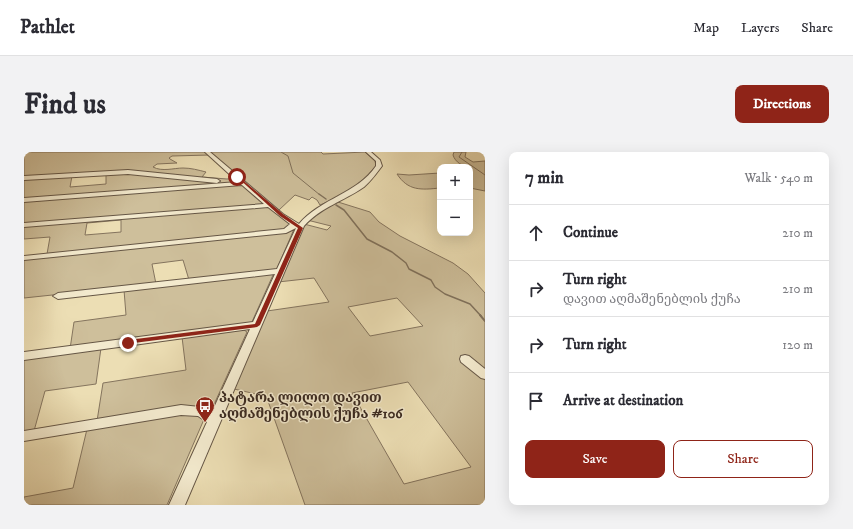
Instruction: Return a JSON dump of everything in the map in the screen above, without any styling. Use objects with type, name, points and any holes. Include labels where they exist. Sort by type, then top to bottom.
[{"type":"street","points":[[208,152],[242,183],[297,226]]},
{"type":"street","points":[[24,258],[286,231],[297,226],[314,211],[354,191],[371,176],[379,166],[378,161],[368,152]]},
{"type":"street","points":[[24,178],[128,172],[242,183]]},
{"type":"street","points":[[24,200],[242,183]]},
{"type":"street","points":[[24,225],[270,204]]},
{"type":"street","points":[[177,505],[257,325],[297,226]]},
{"type":"street","points":[[58,296],[280,271]]},
{"type":"street","points":[[24,356],[257,325]]},
{"type":"street","points":[[465,359],[485,375]]},
{"type":"street","points":[[24,436],[181,410],[195,410],[206,413],[215,421]]},
{"type":"shaded area","points":[[24,152],[206,152],[210,155],[172,156],[169,158],[177,163],[157,164],[153,167],[164,170],[189,168],[206,172],[202,177],[227,179],[235,178],[290,224],[289,229],[47,254],[50,237],[24,239]],"holes":[[[106,174],[106,184],[70,187],[72,176]],[[121,220],[121,232],[85,235],[87,223]]]},
{"type":"shaded area","points":[[209,152],[321,152],[323,154],[365,152],[375,161],[376,166],[370,173],[344,194],[328,202],[320,205],[317,200],[312,197],[309,200],[295,195],[279,210]]},
{"type":"shaded area","points":[[454,152],[466,152],[465,157],[473,162],[485,161],[485,191],[473,189],[473,164],[460,164],[453,155]]},
{"type":"shaded area","points":[[437,173],[437,188],[421,189],[410,186],[401,180],[397,174],[409,175]]},
{"type":"shaded area","points":[[338,202],[370,212],[379,222],[400,236],[453,263],[468,274],[485,293],[485,505],[305,505],[268,401],[256,394],[234,389],[267,311],[329,302],[314,278],[278,282],[304,224],[327,230],[331,226],[307,220]],"holes":[[[397,298],[423,326],[370,336],[348,307]],[[408,382],[471,467],[404,484],[352,393]]]},
{"type":"shaded area","points":[[294,229],[276,271],[189,280],[183,260],[152,264],[156,284],[24,298],[24,259],[287,232]]},
{"type":"shaded area","points":[[273,275],[251,324],[70,349],[74,322],[126,315],[124,290]]},
{"type":"shaded area","points":[[244,330],[247,332],[211,411],[196,407],[97,421],[103,383],[186,370],[182,337]]},
{"type":"shaded area","points":[[101,348],[96,384],[45,391],[34,431],[24,433],[24,358]]},
{"type":"shaded area","points":[[179,413],[205,417],[167,505],[24,505],[24,497],[73,488],[87,429]]},
{"type":"waterway","points":[[281,152],[288,156],[293,173],[320,195]]},
{"type":"waterway","points":[[462,152],[459,157],[485,175]]},
{"type":"waterway","points":[[319,194],[326,199]]},
{"type":"waterway","points":[[336,205],[344,210],[367,239],[392,252],[406,263],[409,269],[431,280],[435,287],[445,294],[470,304],[481,316]]},
{"type":"waterway","points":[[480,315],[485,321]]},
{"type":"place","name":"პატარა ლილო დავით აღმაშენებლის ქუჩა #106","points":[[205,423]]},
{"type":"route","points":[[128,343],[257,325],[300,228],[281,215],[237,177]]}]
